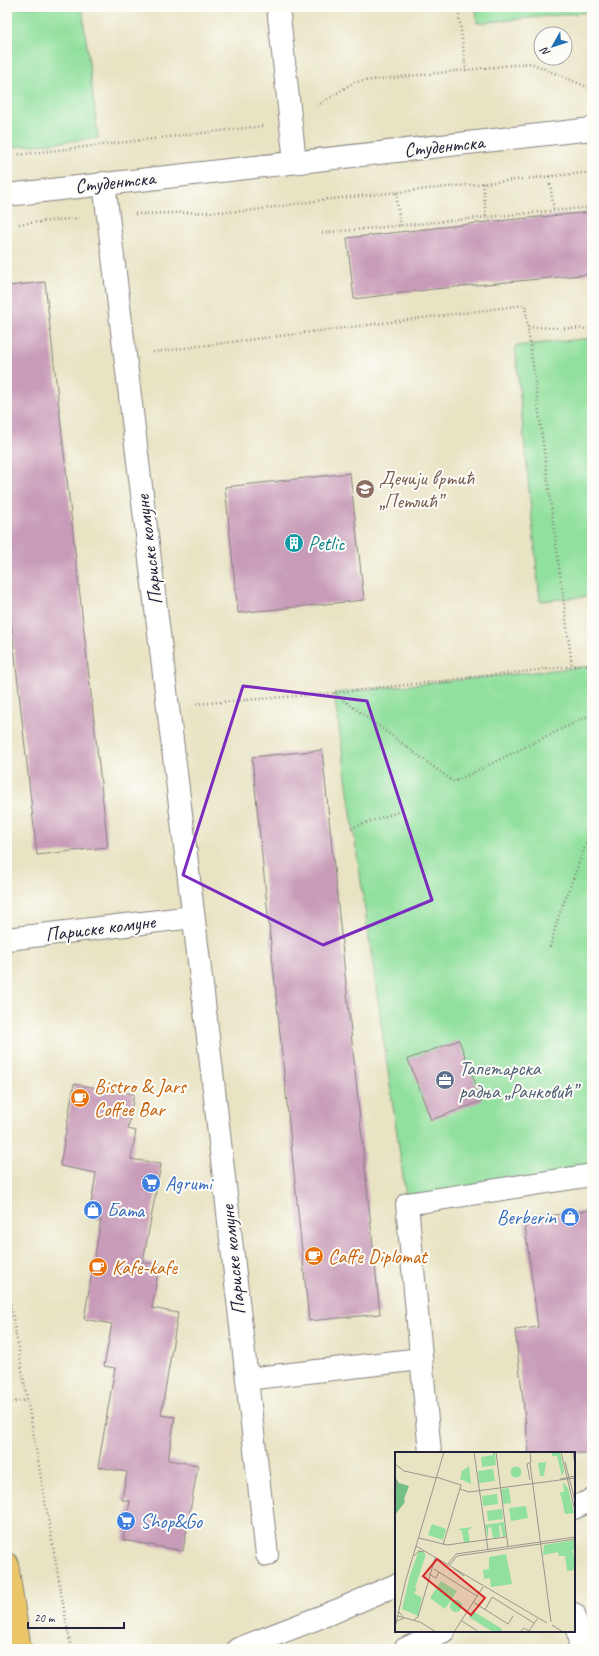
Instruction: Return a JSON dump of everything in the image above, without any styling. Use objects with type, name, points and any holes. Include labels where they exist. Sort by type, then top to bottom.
[{"type":"main road","points":[[7,1564],[20,1649]]},
{"type":"street","points":[[278,7],[296,162]]},
{"type":"street","name":"Студентска","points":[[7,195],[592,129]]},
{"type":"street","name":"Париске комуне","points":[[104,183],[194,917],[267,1555]]},
{"type":"street","name":"Париске комуне","points":[[7,939],[194,917]]},
{"type":"street","points":[[430,1452],[420,1359],[407,1204],[592,1175]]},
{"type":"street","points":[[247,1379],[420,1359]]},
{"type":"street","points":[[575,1508],[592,1500]]},
{"type":"street","points":[[238,1649],[270,1643],[395,1585]]},
{"type":"street","points":[[575,1619],[581,1649]]},
{"type":"street","points":[[405,1649],[442,1632]]},
{"type":"path","points":[[458,7],[466,71]]},
{"type":"path","points":[[531,63],[592,89]]},
{"type":"path","points":[[15,224],[108,215],[248,211],[322,200],[592,172]]},
{"type":"path","points":[[549,176],[554,210]]},
{"type":"path","points":[[483,183],[486,218]]},
{"type":"path","points":[[396,193],[400,226]]},
{"type":"path","points":[[322,233],[592,207]]},
{"type":"path","points":[[125,356],[525,305],[572,666]]},
{"type":"path","points":[[528,327],[592,330]]},
{"type":"path","points":[[168,706],[334,693],[592,664]]},
{"type":"path","points":[[334,693],[454,782],[592,714]]},
{"type":"path","points":[[351,828],[398,812]]},
{"type":"path","points":[[550,947],[559,915],[592,830]]},
{"type":"path","points":[[7,1284],[71,1649]]},
{"type":"path","points":[[7,1403],[27,1400]]},
{"type":"highlighted area","points":[[243,686],[367,701],[432,900],[323,945],[183,875]]},
{"type":"green space","points":[[7,7],[82,7],[98,138],[7,148]]},
{"type":"green space","points":[[476,7],[592,7],[592,12],[477,23]]},
{"type":"green space","points":[[592,338],[592,596],[540,601],[515,346]]},
{"type":"green space","points":[[592,666],[592,1180],[407,1204],[334,693]]},
{"type":"building","points":[[592,212],[592,274],[434,289],[354,299],[347,238]]},
{"type":"building","points":[[45,282],[108,847],[37,855],[7,585],[7,286]]},
{"type":"building","name":"Petlic","points":[[350,473],[364,600],[238,613],[225,487]]},
{"type":"building","points":[[322,750],[380,1314],[309,1321],[252,757]]},
{"type":"building","name":"Тапетарска радња „Ранковић”","points":[[459,1040],[482,1101],[431,1120],[408,1059]]},
{"type":"building","points":[[74,1084],[134,1094],[128,1129],[136,1131],[131,1159],[161,1164],[143,1262],[159,1265],[152,1308],[178,1313],[161,1415],[175,1417],[168,1460],[198,1465],[183,1551],[123,1540],[130,1501],[122,1500],[127,1472],[98,1467],[115,1368],[104,1366],[112,1324],[84,1319],[101,1220],[89,1217],[96,1173],[60,1166]]},
{"type":"building","points":[[592,1210],[592,1453],[529,1452],[515,1330],[538,1327],[524,1219]]},
{"type":"place","name":"Дечији вртић „Петлић”","points":[[365,489]]},
{"type":"place","name":"Petlic","points":[[294,543]]},
{"type":"place","name":"Тапетарска радња „Ранковић”","points":[[445,1080]]},
{"type":"place","name":"Bistro & Jars Coffee Bar","points":[[80,1098]]},
{"type":"place","name":"Agrumi","points":[[151,1183]]},
{"type":"place","name":"Бата","points":[[93,1210]]},
{"type":"place","name":"Berberin","points":[[570,1217]]},
{"type":"place","name":"Caffe Diplomat","points":[[314,1256]]},
{"type":"place","name":"Kafe-kafe","points":[[98,1267]]},
{"type":"place","name":"Shop&Go","points":[[126,1521]]}]
